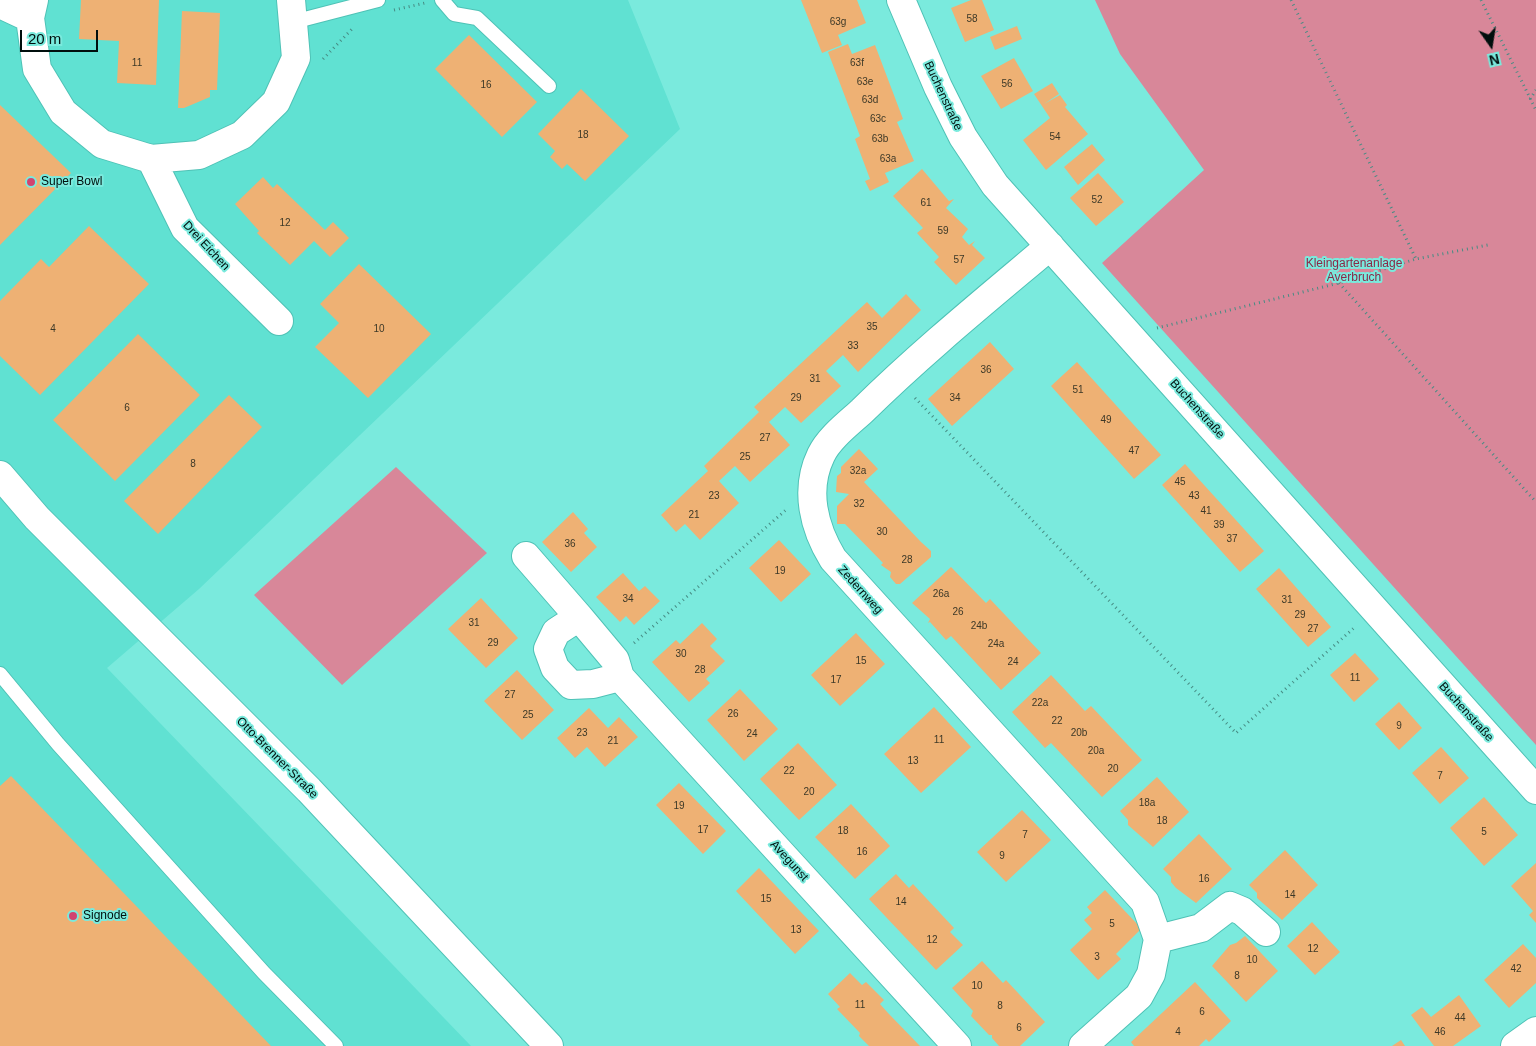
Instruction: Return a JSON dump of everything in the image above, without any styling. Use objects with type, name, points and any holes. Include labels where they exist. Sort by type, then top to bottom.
[{"type":"street","name":"Buchenstraße","points":[[901,0],[938,87],[963,137],[995,185],[1536,790]]},
{"type":"street","points":[[0,4],[32,9],[37,68],[62,112],[102,144],[151,159],[199,155],[242,135],[276,102],[296,58],[292,11]]},
{"type":"street","name":"Drei Eichen","points":[[151,159],[185,228],[279,321]]},
{"type":"street","name":"Zedernweg","points":[[1050,246],[896,378],[821,454],[812,487],[813,513],[820,538],[832,559],[1145,902],[1158,939]]},
{"type":"street","name":"Otto-Brenner-Straße","points":[[0,475],[44,525],[309,790],[548,1046]]},
{"type":"street","name":"Avegunst","points":[[526,556],[579,617],[618,668],[957,1046]]},
{"type":"street","points":[[579,617],[556,632],[548,649],[555,668],[571,685],[593,684],[618,668]]},
{"type":"street","points":[[1083,1046],[1139,996],[1151,974],[1158,939],[1201,928],[1230,906],[1242,911],[1266,932]]},
{"type":"street","points":[[1515,1046],[1536,1031]]},
{"type":"lane","points":[[292,11],[378,0]]},
{"type":"lane","points":[[442,0],[454,14],[477,18],[548,86]]},
{"type":"lane","points":[[0,674],[58,744],[264,972],[336,1046]]},
{"type":"path","points":[[1291,0],[1416,259]]},
{"type":"path","points":[[1481,0],[1536,110]]},
{"type":"path","points":[[390,11],[426,2]]},
{"type":"path","points":[[317,64],[356,24]]},
{"type":"path","points":[[1530,99],[1536,90]]},
{"type":"path","points":[[1130,335],[1339,283],[1416,259],[1488,245]]},
{"type":"path","points":[[1339,283],[1536,502]]},
{"type":"path","points":[[896,378],[1236,733],[1375,609]]},
{"type":"path","points":[[618,668],[812,487]]},
{"type":"shaded area","points":[[0,0],[628,0],[680,129],[199,589],[107,668],[471,1046],[0,1046]]},
{"type":"green space","name":"Kleingartenanlage Averbruch","points":[[1095,0],[1536,0],[1536,745],[1102,263],[1204,170],[1120,54]]},
{"type":"green space","points":[[396,467],[487,553],[342,685],[254,595]]},
{"type":"building","points":[[81,0],[159,0],[156,85],[117,83],[119,41],[79,39]]},
{"type":"building","points":[[801,0],[857,0],[866,23],[838,35],[842,45],[822,53]]},
{"type":"building","points":[[971,0],[982,0],[994,30],[965,42],[951,8]]},
{"type":"building","points":[[182,11],[220,13],[217,90],[210,90],[210,97],[184,108],[178,108]]},
{"type":"building","points":[[1017,26],[1022,39],[995,50],[990,37]]},
{"type":"building","points":[[469,35],[537,102],[502,137],[435,69]]},
{"type":"building","points":[[848,44],[852,54],[875,45],[903,119],[897,122],[914,161],[885,173],[889,182],[870,191],[865,181],[870,179],[855,139],[860,136],[828,52]]},
{"type":"building","points":[[1014,58],[1033,91],[1001,109],[981,76]]},
{"type":"building","points":[[1052,83],[1059,94],[1044,104],[1060,95],[1067,105],[1065,107],[1088,134],[1046,170],[1023,140],[1050,118],[1034,94]]},
{"type":"building","points":[[581,89],[629,136],[585,181],[567,164],[562,169],[550,157],[555,151],[538,134]]},
{"type":"building","name":"Super Bowl","points":[[0,105],[71,173],[0,245]]},
{"type":"building","points":[[1092,144],[1105,160],[1078,185],[1064,167]]},
{"type":"building","points":[[922,169],[949,201],[954,199],[946,208],[968,229],[962,237],[969,245],[975,241],[972,245],[985,258],[956,285],[934,262],[939,257],[917,233],[923,228],[893,196]]},
{"type":"building","points":[[1098,173],[1124,202],[1096,226],[1070,198]]},
{"type":"building","points":[[263,177],[273,188],[277,184],[325,230],[333,222],[349,238],[330,257],[314,241],[290,265],[257,233],[259,231],[235,204]]},
{"type":"building","points":[[89,226],[149,284],[40,395],[0,356],[0,301],[41,259],[49,267]]},
{"type":"building","points":[[359,264],[431,334],[368,398],[315,347],[339,323],[320,304]]},
{"type":"building","points":[[906,294],[921,310],[858,372],[843,355],[826,371],[841,386],[801,423],[785,407],[769,422],[790,445],[750,482],[735,466],[719,481],[739,503],[700,540],[685,524],[676,532],[661,515],[708,471],[704,466],[759,412],[754,407],[867,302],[882,318]]},
{"type":"building","points":[[138,334],[200,395],[115,481],[53,420]]},
{"type":"building","points":[[990,342],[1014,369],[952,426],[928,399]]},
{"type":"building","points":[[1077,362],[1161,455],[1134,479],[1051,386]]},
{"type":"building","points":[[229,395],[262,427],[158,534],[124,501]]},
{"type":"building","points":[[859,449],[878,469],[864,482],[931,551],[931,557],[900,584],[896,584],[890,577],[891,572],[881,565],[883,563],[845,524],[837,524],[837,506],[849,494],[836,492],[837,476],[841,473],[841,467]]},
{"type":"building","points":[[1185,464],[1264,551],[1240,572],[1162,485]]},
{"type":"building","points":[[573,512],[588,529],[584,533],[597,547],[571,572],[542,542]]},
{"type":"building","points":[[779,540],[811,574],[781,602],[749,568]]},
{"type":"building","points":[[951,567],[986,603],[990,599],[1041,653],[1001,690],[951,636],[946,640],[930,622],[928,623],[930,619],[912,603]]},
{"type":"building","points":[[1279,568],[1331,627],[1308,647],[1256,589]]},
{"type":"building","points":[[623,573],[639,591],[645,586],[660,601],[634,625],[626,616],[620,622],[596,597]]},
{"type":"building","points":[[481,598],[518,638],[486,668],[448,629]]},
{"type":"building","points":[[702,623],[717,639],[710,646],[725,661],[706,679],[710,683],[689,702],[652,662],[676,640],[680,644]]},
{"type":"building","points":[[856,633],[885,664],[840,706],[811,675]]},
{"type":"building","points":[[1355,653],[1379,679],[1354,702],[1330,675]]},
{"type":"building","points":[[517,670],[554,710],[522,740],[484,701]]},
{"type":"building","points":[[1051,675],[1085,711],[1091,706],[1142,760],[1102,797],[1051,743],[1045,748],[1012,712]]},
{"type":"building","points":[[740,689],[778,729],[744,761],[707,720]]},
{"type":"building","points":[[1399,702],[1422,728],[1399,750],[1375,724]]},
{"type":"building","points":[[934,707],[971,747],[921,793],[884,754]]},
{"type":"building","points":[[589,708],[608,728],[619,717],[638,737],[605,767],[587,747],[575,758],[557,738]]},
{"type":"building","points":[[798,743],[837,785],[799,820],[760,779]]},
{"type":"building","points":[[1441,747],[1469,778],[1440,804],[1412,773]]},
{"type":"building","name":"Signode","points":[[11,776],[271,1046],[0,1046],[0,786]]},
{"type":"building","points":[[1157,777],[1189,812],[1153,847],[1128,825],[1128,820],[1120,811]]},
{"type":"building","points":[[679,783],[726,831],[703,854],[656,805]]},
{"type":"building","points":[[1484,797],[1518,835],[1484,866],[1450,828]]},
{"type":"building","points":[[851,804],[890,846],[855,879],[815,837]]},
{"type":"building","points":[[1022,810],[1051,840],[1006,882],[977,852]]},
{"type":"building","points":[[1199,834],[1232,869],[1196,903],[1176,888],[1171,882],[1171,877],[1163,869]]},
{"type":"building","points":[[1285,850],[1318,885],[1282,920],[1257,898],[1257,893],[1249,885]]},
{"type":"building","points":[[1536,863],[1536,923],[1529,915],[1533,911],[1511,886]]},
{"type":"building","points":[[759,868],[819,931],[795,954],[736,891]]},
{"type":"building","points":[[896,874],[909,888],[913,884],[954,928],[950,932],[963,945],[936,970],[869,899]]},
{"type":"building","points":[[1105,890],[1140,927],[1139,931],[1116,954],[1121,959],[1098,980],[1070,950],[1092,929],[1084,920],[1092,913],[1087,907]]},
{"type":"building","points":[[1312,922],[1340,952],[1315,975],[1287,946]]},
{"type":"building","points":[[1245,936],[1278,971],[1246,1002],[1212,966],[1230,945]]},
{"type":"building","points":[[1523,944],[1536,958],[1536,983],[1509,1008],[1484,980]]},
{"type":"building","points":[[982,961],[1003,983],[1006,980],[1045,1022],[1020,1046],[999,1046],[992,1038],[992,1035],[989,1035],[971,1016],[973,1011],[952,988]]},
{"type":"building","points":[[850,973],[862,985],[866,982],[884,1000],[880,1004],[920,1046],[869,1046],[859,1036],[860,1033],[837,1009],[840,1007],[828,994]]},
{"type":"building","points":[[1195,982],[1231,1021],[1209,1042],[1206,1039],[1199,1046],[1134,1046],[1131,1042]]},
{"type":"building","points":[[1459,995],[1481,1026],[1453,1046],[1434,1046],[1411,1015],[1422,1007],[1431,1017]]},
{"type":"building","points":[[1401,1040],[1405,1046],[1392,1046]]},
{"type":"place","name":"Super Bowl","points":[[31,182]]},
{"type":"place","name":"Signode","points":[[73,916]]}]
